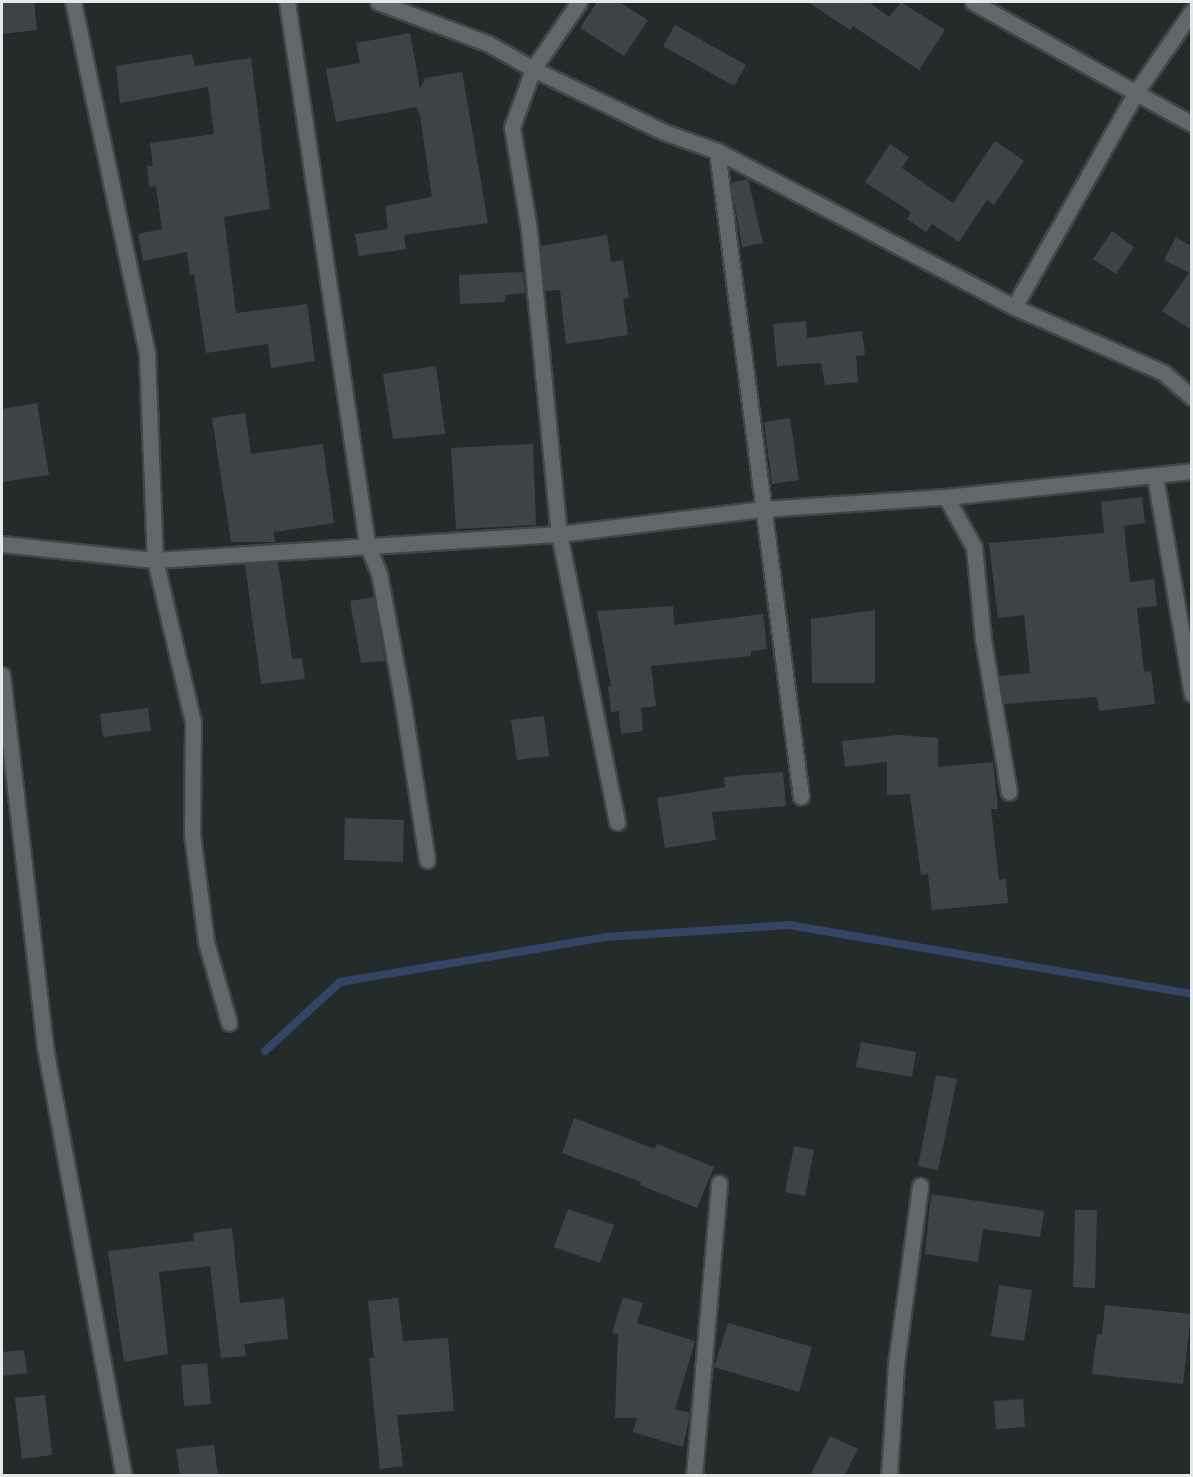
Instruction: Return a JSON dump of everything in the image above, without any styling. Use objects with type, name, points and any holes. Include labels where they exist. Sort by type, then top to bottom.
[{"type":"street","points":[[73,2],[147,354],[155,560],[193,722],[192,834],[206,942],[229,1023]]},
{"type":"street","points":[[287,2],[368,544],[379,573],[427,860]]},
{"type":"street","points":[[378,2],[489,44],[533,69],[664,132],[717,151],[1014,307],[1164,373],[1191,397]]},
{"type":"street","points":[[579,2],[533,69],[512,127],[529,230],[559,534],[617,822]]},
{"type":"street","points":[[973,2],[1191,124]]},
{"type":"street","points":[[1014,307],[1136,92],[1191,11]]},
{"type":"street","points":[[717,151],[801,797]]},
{"type":"street","points":[[2,544],[155,560],[368,544],[559,534],[763,508],[946,497],[1191,471]]},
{"type":"street","points":[[1155,476],[1191,694]]},
{"type":"street","points":[[946,497],[974,547],[983,639],[1009,792]]},
{"type":"street","points":[[2,675],[45,1047],[124,1476]]},
{"type":"street","points":[[694,1476],[719,1184]]},
{"type":"street","points":[[889,1476],[896,1364],[920,1186]]},
{"type":"building","points":[[2,2],[34,2],[37,30],[2,34]]},
{"type":"building","points":[[597,2],[619,2],[648,20],[624,56],[580,28]]},
{"type":"building","points":[[808,2],[869,2],[889,17],[901,2],[945,30],[919,70],[853,26],[850,30]]},
{"type":"building","points":[[675,25],[746,65],[734,86],[663,46]]},
{"type":"building","points":[[410,33],[420,89],[425,78],[462,72],[488,223],[404,235],[406,249],[359,256],[355,234],[388,229],[385,206],[432,197],[420,115],[416,107],[336,122],[326,69],[360,63],[356,43]]},
{"type":"building","points":[[192,54],[195,66],[251,58],[270,209],[224,217],[236,313],[307,304],[315,361],[271,368],[268,344],[206,353],[194,274],[190,275],[187,252],[143,261],[138,234],[162,229],[156,186],[149,187],[147,166],[153,166],[150,143],[214,134],[208,87],[120,103],[116,66]]},
{"type":"building","points":[[995,141],[1024,161],[994,205],[987,200],[959,242],[932,224],[926,232],[907,219],[911,212],[865,182],[890,144],[909,157],[902,168],[953,203]]},
{"type":"building","points":[[748,179],[763,243],[742,247],[731,183]]},
{"type":"building","points":[[1112,231],[1134,247],[1116,274],[1093,259]]},
{"type":"building","points":[[607,235],[611,262],[623,260],[629,298],[623,299],[628,335],[566,344],[560,290],[545,291],[541,246]]},
{"type":"building","points":[[1176,237],[1191,246],[1191,330],[1162,311],[1189,273],[1164,260]]},
{"type":"building","points":[[523,272],[525,293],[505,295],[505,302],[460,304],[459,275]]},
{"type":"building","points":[[806,321],[807,338],[862,331],[865,355],[856,356],[858,382],[825,385],[821,363],[777,366],[773,324]]},
{"type":"building","points":[[436,366],[445,434],[393,439],[383,374]]},
{"type":"building","points":[[37,403],[49,475],[2,482],[2,409]]},
{"type":"building","points":[[245,413],[251,454],[323,444],[334,523],[274,532],[275,542],[231,542],[212,418]]},
{"type":"building","points":[[790,418],[799,480],[772,484],[764,422]]},
{"type":"building","points":[[533,444],[536,525],[456,529],[451,448]]},
{"type":"building","points":[[1142,497],[1145,523],[1124,526],[1130,582],[1154,579],[1157,606],[1137,608],[1144,672],[1151,671],[1155,704],[1099,711],[1097,697],[1004,704],[999,676],[1030,673],[1024,615],[998,618],[989,543],[1104,533],[1101,502]]},
{"type":"building","points":[[278,562],[292,659],[302,658],[305,679],[261,684],[245,564]]},
{"type":"building","points":[[374,597],[385,661],[361,663],[350,601]]},
{"type":"building","points":[[673,606],[674,625],[763,614],[767,649],[751,651],[751,656],[651,666],[656,706],[641,708],[643,731],[621,734],[619,711],[611,712],[608,687],[611,686],[597,611]]},
{"type":"building","points":[[875,610],[875,683],[812,683],[811,619]]},
{"type":"building","points":[[148,708],[151,731],[103,737],[100,714]]},
{"type":"building","points":[[544,716],[549,756],[517,760],[511,720]]},
{"type":"building","points":[[898,735],[938,738],[938,767],[993,762],[998,809],[991,809],[999,880],[1006,879],[1008,903],[932,910],[928,874],[921,875],[910,794],[887,795],[887,762],[845,767],[842,741]]},
{"type":"building","points":[[783,772],[786,806],[712,812],[716,840],[665,848],[657,798],[725,787],[724,777]]},
{"type":"building","points":[[345,818],[404,820],[403,862],[344,860]]},
{"type":"building","points":[[861,1042],[916,1052],[912,1077],[856,1067]]},
{"type":"building","points":[[936,1075],[957,1079],[938,1170],[918,1166]]},
{"type":"building","points":[[574,1118],[655,1149],[657,1144],[714,1167],[697,1208],[640,1185],[641,1182],[562,1153]]},
{"type":"building","points":[[794,1146],[814,1150],[805,1196],[785,1192]]},
{"type":"building","points":[[931,1194],[1044,1211],[1040,1237],[983,1229],[978,1262],[925,1254]]},
{"type":"building","points":[[568,1209],[614,1225],[600,1263],[554,1247]]},
{"type":"building","points":[[1075,1210],[1097,1210],[1095,1288],[1073,1287]]},
{"type":"building","points":[[232,1228],[240,1303],[284,1298],[288,1339],[244,1344],[246,1356],[221,1358],[210,1266],[159,1272],[168,1354],[124,1362],[108,1251],[194,1241],[193,1233]]},
{"type":"building","points":[[999,1285],[1032,1290],[1024,1341],[991,1336]]},
{"type":"building","points":[[623,1297],[643,1303],[637,1323],[695,1341],[675,1409],[690,1413],[683,1447],[633,1432],[637,1418],[615,1418],[618,1334],[612,1333]]},
{"type":"building","points":[[398,1298],[403,1341],[448,1338],[454,1411],[397,1415],[403,1466],[380,1469],[369,1358],[374,1358],[368,1301]]},
{"type":"building","points":[[1105,1305],[1191,1314],[1183,1384],[1092,1374],[1097,1334],[1102,1335]]},
{"type":"building","points":[[728,1323],[812,1347],[799,1392],[714,1367]]},
{"type":"building","points":[[24,1350],[27,1373],[2,1376],[2,1352]]},
{"type":"building","points":[[207,1363],[211,1404],[184,1406],[181,1365]]},
{"type":"building","points":[[45,1395],[52,1455],[22,1459],[15,1398]]},
{"type":"building","points":[[1023,1399],[1025,1427],[996,1429],[994,1401]]},
{"type":"building","points":[[830,1436],[858,1449],[844,1476],[810,1476]]},
{"type":"building","points":[[214,1445],[218,1476],[180,1476],[176,1449]]},
{"type":"waterway","points":[[265,1051],[340,982],[605,937],[789,925],[1192,994]]}]
